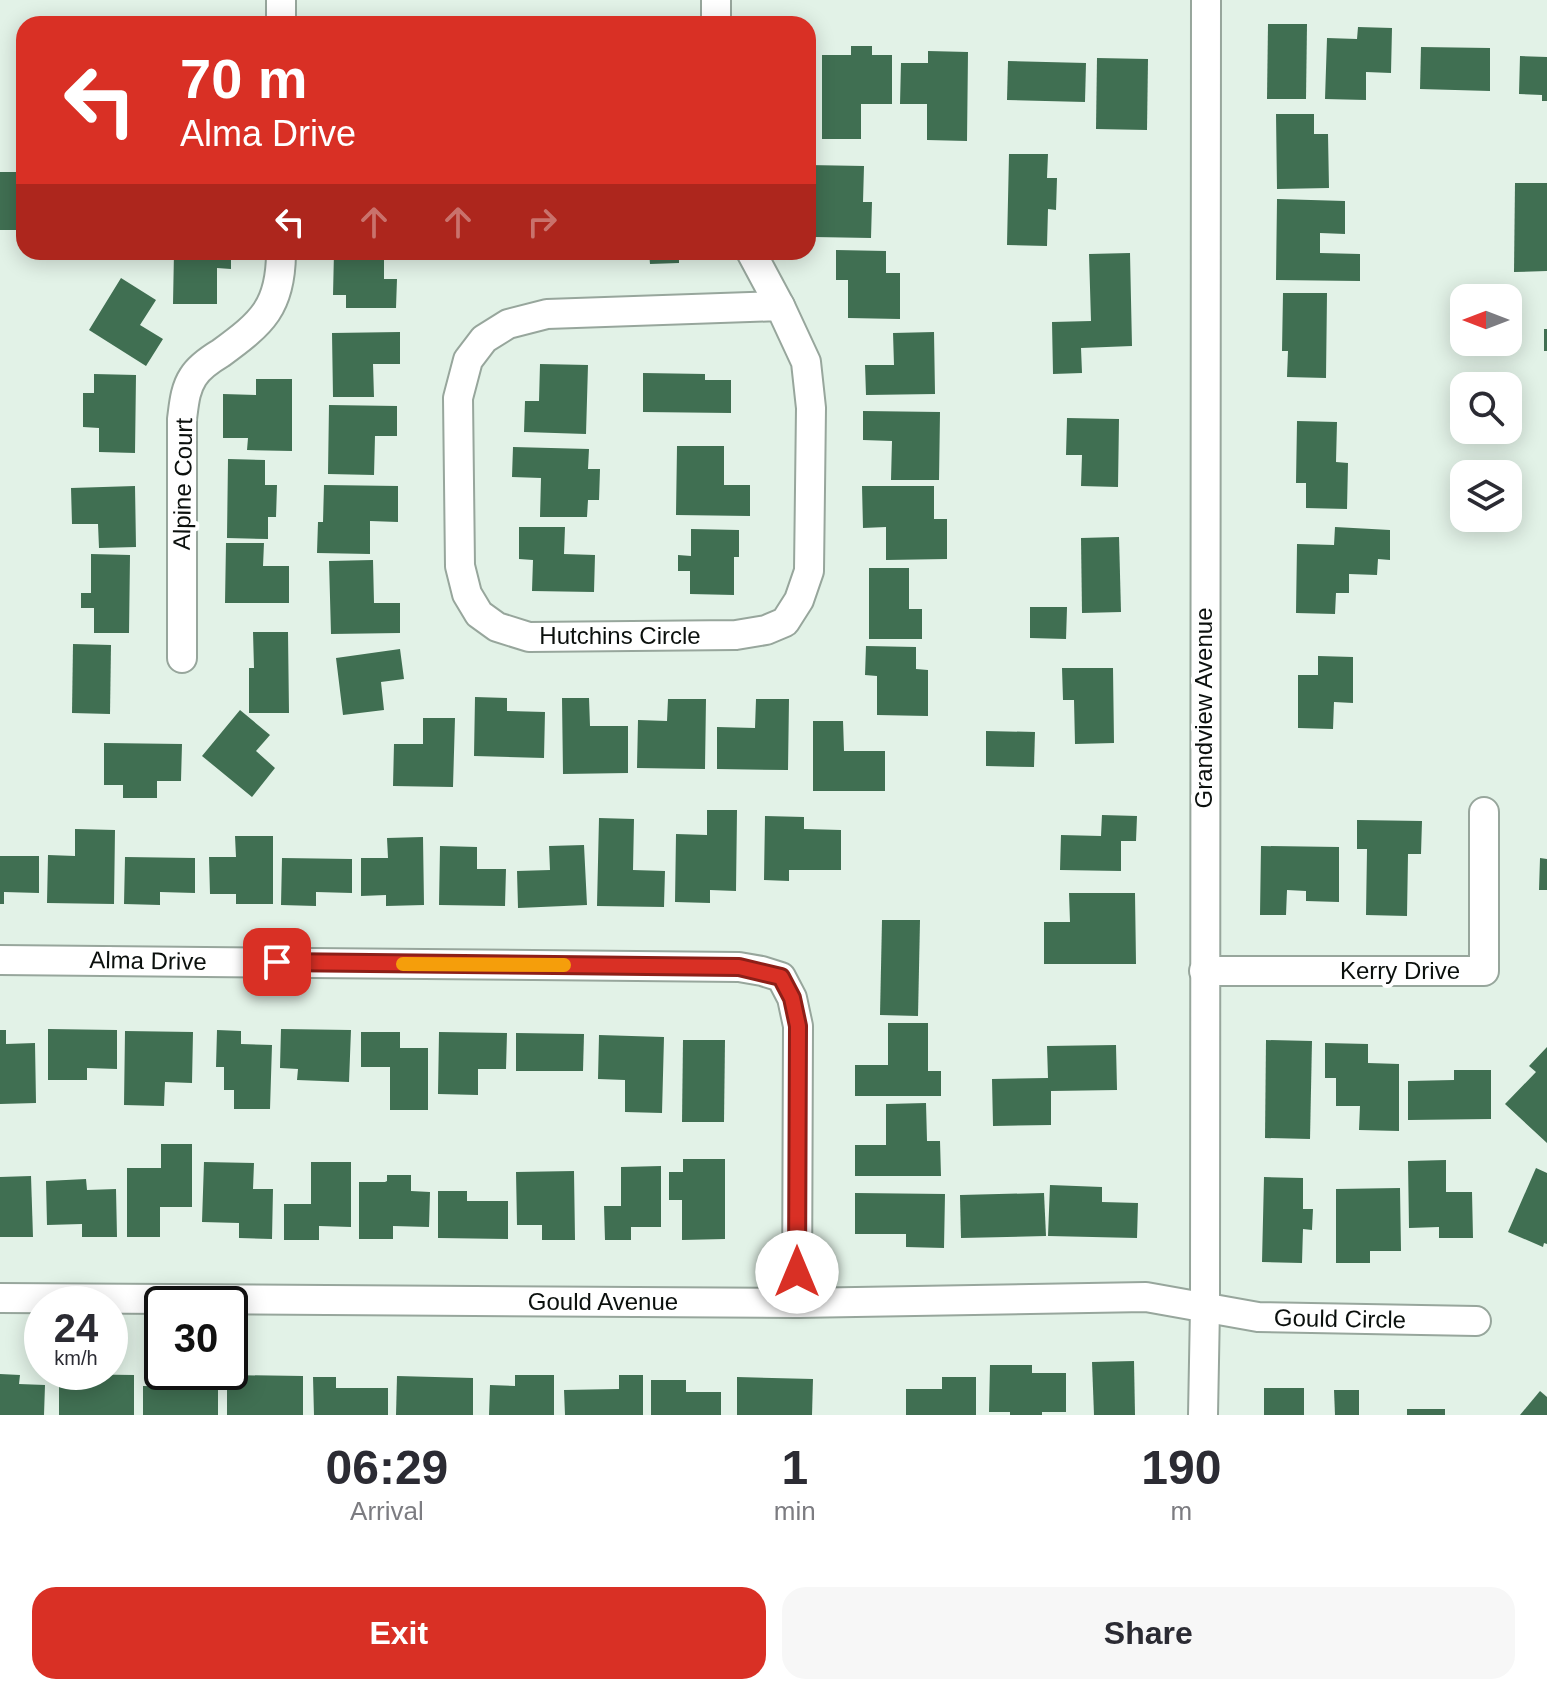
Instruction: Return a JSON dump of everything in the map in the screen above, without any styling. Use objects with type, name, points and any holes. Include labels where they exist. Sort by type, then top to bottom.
[{"type":"street","name":"Grandview Avenue","points":[[1203,1415],[1206,0]]},
{"type":"street","name":"Alpine Court","points":[[182,658],[182,419],[185,395],[193,376],[264,317],[275,295],[280,260]]},
{"type":"street","name":"Hutchins Circle","points":[[755,260],[780,306],[806,362],[811,408],[809,571],[799,600],[785,622],[766,630],[736,635],[529,637],[497,627],[479,614],[467,594],[460,566],[458,398],[468,360],[484,339],[508,324],[547,314],[780,306]]},
{"type":"street","name":"Kerry Drive","points":[[1204,971],[1484,971],[1484,812]]},
{"type":"street","name":"Alma Drive","points":[[0,960],[739,967],[781,977],[792,998],[798,1026],[797,1303]]},
{"type":"street","name":"Gould Avenue","points":[[0,1298],[797,1303],[1146,1297],[1205,1308]]},
{"type":"street","name":"Gould Circle","points":[[1205,1308],[1258,1317],[1476,1321]]},
{"type":"building","points":[[1268,24],[1307,24],[1306,99],[1267,99]]},
{"type":"building","points":[[1358,27],[1392,28],[1391,73],[1366,72],[1366,100],[1325,99],[1327,38],[1357,39]]},
{"type":"building","points":[[851,46],[872,46],[872,55],[892,55],[892,104],[861,104],[861,139],[822,139],[822,55],[851,55]]},
{"type":"building","points":[[1421,47],[1490,48],[1490,91],[1420,89]]},
{"type":"building","points":[[928,51],[968,52],[967,141],[927,140],[927,104],[900,104],[901,63],[928,63]]},
{"type":"building","points":[[1520,56],[1547,57],[1547,101],[1542,101],[1542,95],[1519,94]]},
{"type":"building","points":[[1097,58],[1148,59],[1147,130],[1096,129]]},
{"type":"building","points":[[1008,61],[1086,63],[1085,102],[1007,100]]},
{"type":"building","points":[[1276,114],[1314,114],[1314,134],[1328,134],[1329,188],[1277,189]]},
{"type":"building","points":[[1009,154],[1048,154],[1047,178],[1057,178],[1056,210],[1048,209],[1047,246],[1007,245]]},
{"type":"building","points":[[816,165],[864,166],[863,202],[872,202],[871,238],[816,237]]},
{"type":"building","points":[[0,172],[16,172],[16,230],[0,230]]},
{"type":"building","points":[[1515,183],[1547,183],[1547,271],[1514,272]]},
{"type":"building","points":[[1277,199],[1345,201],[1345,234],[1320,233],[1320,253],[1360,254],[1360,281],[1276,280]]},
{"type":"building","points":[[836,250],[886,251],[886,273],[900,273],[900,319],[848,318],[848,280],[836,280]]},
{"type":"building","points":[[1130,253],[1132,346],[1081,348],[1082,373],[1053,374],[1052,322],[1091,321],[1089,254]]},
{"type":"building","points":[[174,260],[231,260],[231,269],[217,268],[217,304],[173,304]]},
{"type":"building","points":[[334,260],[384,260],[384,279],[397,279],[396,308],[346,308],[346,295],[333,295]]},
{"type":"building","points":[[650,260],[679,260],[679,263],[650,264]]},
{"type":"building","points":[[121,278],[156,300],[140,325],[163,339],[146,366],[89,330]]},
{"type":"building","points":[[1283,293],[1327,293],[1326,378],[1287,377],[1288,351],[1282,351]]},
{"type":"building","points":[[1544,329],[1547,329],[1547,351],[1544,351]]},
{"type":"building","points":[[400,332],[400,364],[373,364],[374,397],[333,397],[332,333]]},
{"type":"building","points":[[934,332],[935,394],[866,395],[865,365],[894,365],[893,333]]},
{"type":"building","points":[[540,364],[588,365],[586,434],[524,432],[525,401],[539,401]]},
{"type":"building","points":[[643,373],[705,374],[705,380],[731,380],[731,413],[643,412]]},
{"type":"building","points":[[94,374],[136,375],[135,453],[99,452],[99,428],[83,427],[83,393],[94,393]]},
{"type":"building","points":[[256,379],[292,379],[292,451],[247,450],[248,438],[223,438],[223,394],[256,395]]},
{"type":"building","points":[[329,405],[397,406],[397,436],[375,436],[374,475],[328,474]]},
{"type":"building","points":[[863,411],[940,412],[939,480],[891,480],[892,441],[863,440]]},
{"type":"building","points":[[1067,418],[1119,419],[1118,487],[1081,486],[1082,455],[1066,455]]},
{"type":"building","points":[[1297,421],[1337,422],[1336,462],[1348,463],[1347,509],[1306,508],[1306,483],[1296,483]]},
{"type":"building","points":[[677,446],[724,446],[724,485],[750,485],[750,516],[676,515]]},
{"type":"building","points":[[513,447],[589,449],[588,469],[600,469],[599,500],[588,500],[587,517],[540,517],[541,478],[512,477]]},
{"type":"building","points":[[228,459],[265,460],[265,485],[277,485],[276,517],[268,517],[268,539],[227,538]]},
{"type":"building","points":[[324,485],[398,486],[398,522],[370,521],[370,554],[317,553],[318,522],[323,522]]},
{"type":"building","points":[[135,486],[136,547],[99,548],[98,524],[72,524],[71,488]]},
{"type":"building","points":[[862,486],[934,486],[934,519],[947,519],[947,559],[886,560],[886,527],[863,528]]},
{"type":"building","points":[[519,527],[565,527],[564,554],[595,555],[594,592],[532,591],[533,560],[519,559]]},
{"type":"building","points":[[1335,527],[1390,530],[1390,560],[1378,559],[1377,575],[1349,574],[1349,593],[1336,593],[1335,614],[1296,613],[1297,544],[1334,545]]},
{"type":"building","points":[[691,529],[739,530],[739,557],[734,557],[734,595],[690,594],[690,571],[678,571],[678,555],[691,556]]},
{"type":"building","points":[[1119,537],[1121,612],[1082,613],[1081,538]]},
{"type":"building","points":[[226,543],[264,543],[263,566],[289,566],[289,603],[225,603]]},
{"type":"building","points":[[91,554],[130,555],[129,633],[94,633],[94,608],[81,608],[81,593],[91,593]]},
{"type":"building","points":[[373,560],[374,603],[400,603],[400,633],[331,634],[329,561]]},
{"type":"building","points":[[869,568],[909,568],[909,609],[922,609],[922,639],[869,639]]},
{"type":"building","points":[[1030,607],[1067,607],[1066,639],[1030,638]]},
{"type":"building","points":[[253,632],[288,632],[289,713],[249,713],[249,668],[254,668]]},
{"type":"building","points":[[73,644],[111,645],[110,714],[72,713]]},
{"type":"building","points":[[866,646],[916,647],[916,669],[928,670],[928,716],[877,715],[877,676],[865,675]]},
{"type":"building","points":[[400,649],[404,679],[381,682],[384,710],[343,715],[336,658]]},
{"type":"building","points":[[1318,656],[1353,657],[1353,703],[1334,702],[1333,729],[1298,728],[1298,675],[1318,675]]},
{"type":"building","points":[[1062,668],[1113,668],[1114,743],[1075,744],[1074,700],[1063,700]]},
{"type":"building","points":[[475,697],[507,698],[507,711],[545,712],[544,758],[474,756]]},
{"type":"building","points":[[562,698],[589,698],[590,726],[628,726],[628,773],[563,774]]},
{"type":"building","points":[[668,699],[706,699],[705,769],[637,768],[638,720],[667,721]]},
{"type":"building","points":[[756,699],[789,699],[788,770],[717,769],[717,727],[755,728]]},
{"type":"building","points":[[240,710],[270,735],[256,751],[275,768],[252,797],[202,756]]},
{"type":"building","points":[[423,718],[455,718],[453,787],[393,786],[394,744],[423,744]]},
{"type":"building","points":[[813,721],[843,721],[844,751],[885,751],[885,791],[813,791]]},
{"type":"building","points":[[986,731],[1035,732],[1034,767],[986,766]]},
{"type":"building","points":[[104,743],[182,744],[181,781],[157,781],[157,798],[123,798],[123,785],[104,785]]},
{"type":"building","points":[[707,810],[737,810],[736,891],[710,890],[710,903],[675,902],[676,834],[707,835]]},
{"type":"building","points":[[1102,815],[1137,816],[1136,841],[1121,841],[1121,871],[1060,870],[1061,835],[1101,836]]},
{"type":"building","points":[[765,816],[804,817],[804,829],[841,830],[841,870],[789,870],[789,881],[764,880]]},
{"type":"building","points":[[599,818],[634,819],[633,870],[665,871],[664,907],[597,906]]},
{"type":"building","points":[[1357,820],[1422,821],[1421,854],[1408,854],[1407,916],[1366,915],[1367,849],[1357,849]]},
{"type":"building","points":[[75,829],[115,830],[114,904],[47,903],[48,855],[75,856]]},
{"type":"building","points":[[235,836],[273,836],[273,904],[236,904],[236,894],[210,894],[209,857],[236,857]]},
{"type":"building","points":[[423,837],[424,905],[386,906],[386,895],[361,896],[361,858],[388,858],[387,838]]},
{"type":"building","points":[[584,845],[587,905],[518,908],[517,871],[550,870],[549,846]]},
{"type":"building","points":[[440,846],[477,847],[477,869],[506,869],[505,906],[439,905]]},
{"type":"building","points":[[1261,846],[1339,847],[1339,902],[1306,901],[1306,891],[1287,890],[1286,915],[1260,915]]},
{"type":"building","points":[[0,856],[39,856],[39,893],[4,892],[4,904],[0,904]]},
{"type":"building","points":[[125,857],[195,858],[195,893],[160,892],[160,905],[124,904]]},
{"type":"building","points":[[282,858],[352,859],[352,893],[316,892],[316,906],[281,905]]},
{"type":"building","points":[[1540,858],[1547,859],[1547,890],[1539,890]]},
{"type":"building","points":[[1069,893],[1135,893],[1136,964],[1044,964],[1044,922],[1070,922]]},
{"type":"building","points":[[882,920],[920,920],[918,1016],[880,1015]]},
{"type":"building","points":[[888,1023],[928,1023],[928,1071],[941,1071],[941,1096],[855,1096],[855,1065],[888,1065]]},
{"type":"building","points":[[48,1029],[117,1030],[117,1069],[87,1068],[87,1080],[48,1080]]},
{"type":"building","points":[[281,1029],[351,1030],[349,1082],[297,1080],[298,1069],[280,1068]]},
{"type":"building","points":[[0,1030],[6,1030],[6,1044],[35,1043],[36,1103],[0,1104]]},
{"type":"building","points":[[217,1030],[241,1031],[241,1044],[272,1045],[270,1109],[234,1109],[234,1090],[224,1090],[224,1067],[216,1067]]},
{"type":"building","points":[[125,1031],[193,1032],[192,1083],[165,1082],[164,1106],[124,1105]]},
{"type":"building","points":[[361,1032],[400,1032],[400,1048],[428,1048],[428,1110],[390,1110],[390,1067],[361,1067]]},
{"type":"building","points":[[439,1032],[507,1033],[506,1069],[478,1069],[478,1095],[438,1094]]},
{"type":"building","points":[[516,1033],[584,1034],[583,1071],[516,1071]]},
{"type":"building","points":[[599,1035],[664,1037],[662,1113],[625,1112],[625,1080],[598,1079]]},
{"type":"building","points":[[683,1040],[725,1040],[724,1122],[682,1122]]},
{"type":"building","points":[[1266,1040],[1312,1041],[1310,1139],[1265,1138]]},
{"type":"building","points":[[1325,1043],[1368,1044],[1368,1063],[1399,1064],[1399,1131],[1359,1130],[1360,1106],[1336,1106],[1336,1078],[1325,1078]]},
{"type":"building","points":[[1116,1045],[1117,1090],[1051,1091],[1051,1125],[993,1126],[992,1079],[1048,1078],[1047,1046]]},
{"type":"building","points":[[1547,1047],[1547,1143],[1505,1104],[1536,1072],[1529,1066]]},
{"type":"building","points":[[1454,1070],[1491,1070],[1491,1119],[1408,1120],[1408,1081],[1454,1080]]},
{"type":"building","points":[[926,1103],[927,1141],[940,1141],[941,1176],[855,1176],[855,1145],[886,1145],[886,1104]]},
{"type":"building","points":[[161,1144],[192,1144],[192,1207],[160,1207],[160,1237],[127,1237],[127,1168],[161,1168]]},
{"type":"building","points":[[683,1159],[725,1159],[725,1239],[682,1240],[682,1200],[669,1200],[669,1172],[683,1172]]},
{"type":"building","points":[[1446,1160],[1446,1192],[1472,1192],[1473,1238],[1439,1238],[1439,1227],[1409,1228],[1408,1161]]},
{"type":"building","points":[[204,1162],[254,1163],[253,1189],[273,1189],[272,1239],[239,1238],[239,1223],[202,1222]]},
{"type":"building","points":[[311,1162],[351,1162],[351,1227],[319,1226],[319,1240],[284,1240],[284,1204],[311,1204]]},
{"type":"building","points":[[661,1166],[661,1227],[631,1227],[631,1240],[605,1240],[604,1206],[621,1206],[621,1167]]},
{"type":"building","points":[[1536,1168],[1547,1173],[1547,1244],[1544,1243],[1543,1247],[1508,1232]]},
{"type":"building","points":[[574,1171],[575,1240],[542,1240],[542,1225],[517,1225],[516,1172]]},
{"type":"building","points":[[387,1175],[411,1175],[411,1191],[430,1192],[429,1227],[393,1226],[393,1239],[359,1239],[359,1182],[385,1182]]},
{"type":"building","points":[[31,1176],[33,1237],[0,1237],[0,1177]]},
{"type":"building","points":[[1264,1177],[1303,1178],[1303,1209],[1313,1209],[1312,1230],[1303,1229],[1302,1263],[1262,1262]]},
{"type":"building","points":[[86,1179],[87,1190],[116,1189],[117,1237],[82,1237],[82,1224],[47,1225],[46,1181]]},
{"type":"building","points":[[1050,1185],[1102,1187],[1102,1202],[1138,1203],[1137,1238],[1048,1236]]},
{"type":"building","points":[[1400,1188],[1401,1251],[1370,1251],[1370,1263],[1336,1263],[1336,1189]]},
{"type":"building","points":[[438,1191],[467,1191],[467,1201],[508,1201],[508,1239],[438,1238]]},
{"type":"building","points":[[855,1193],[945,1194],[944,1248],[906,1247],[906,1234],[855,1234]]},
{"type":"building","points":[[1044,1193],[1046,1236],[961,1238],[960,1195]]},
{"type":"building","points":[[1134,1361],[1135,1415],[1094,1415],[1092,1362]]},
{"type":"building","points":[[990,1365],[1032,1365],[1032,1373],[1066,1373],[1066,1412],[1010,1415],[1010,1412],[989,1412]]},
{"type":"building","points":[[0,1374],[20,1375],[19,1384],[24,1384],[24,1390],[45,1390],[44,1415],[0,1415]]},
{"type":"building","points":[[128,1375],[134,1375],[134,1415],[59,1415],[59,1390],[128,1390]]},
{"type":"building","points":[[248,1375],[303,1376],[303,1415],[227,1415],[227,1390],[248,1390]]},
{"type":"building","points":[[515,1375],[554,1375],[554,1415],[489,1415],[490,1385],[515,1386]]},
{"type":"building","points":[[619,1375],[643,1375],[643,1415],[565,1415],[564,1390],[619,1389]]},
{"type":"building","points":[[397,1376],[473,1378],[473,1415],[396,1415]]},
{"type":"building","points":[[313,1377],[336,1377],[336,1388],[388,1388],[388,1415],[314,1415]]},
{"type":"building","points":[[737,1377],[813,1379],[812,1415],[737,1415]]},
{"type":"building","points":[[942,1377],[976,1377],[976,1415],[906,1415],[906,1389],[942,1389]]},
{"type":"building","points":[[651,1380],[686,1380],[686,1392],[721,1392],[721,1415],[651,1415]]},
{"type":"building","points":[[143,1386],[144,1390],[218,1390],[218,1415],[143,1415]]},
{"type":"building","points":[[1264,1388],[1304,1388],[1304,1415],[1264,1415]]},
{"type":"building","points":[[1334,1390],[1359,1390],[1359,1415],[1335,1415]]},
{"type":"building","points":[[1540,1391],[1547,1397],[1547,1415],[1520,1415]]},
{"type":"building","points":[[1407,1409],[1445,1409],[1445,1415],[1407,1415]]},
{"type":"slow traffic","points":[[403,964],[564,965]]},
{"type":"route","points":[[277,962],[739,967],[781,977],[792,998],[798,1026],[797,1272]]}]
